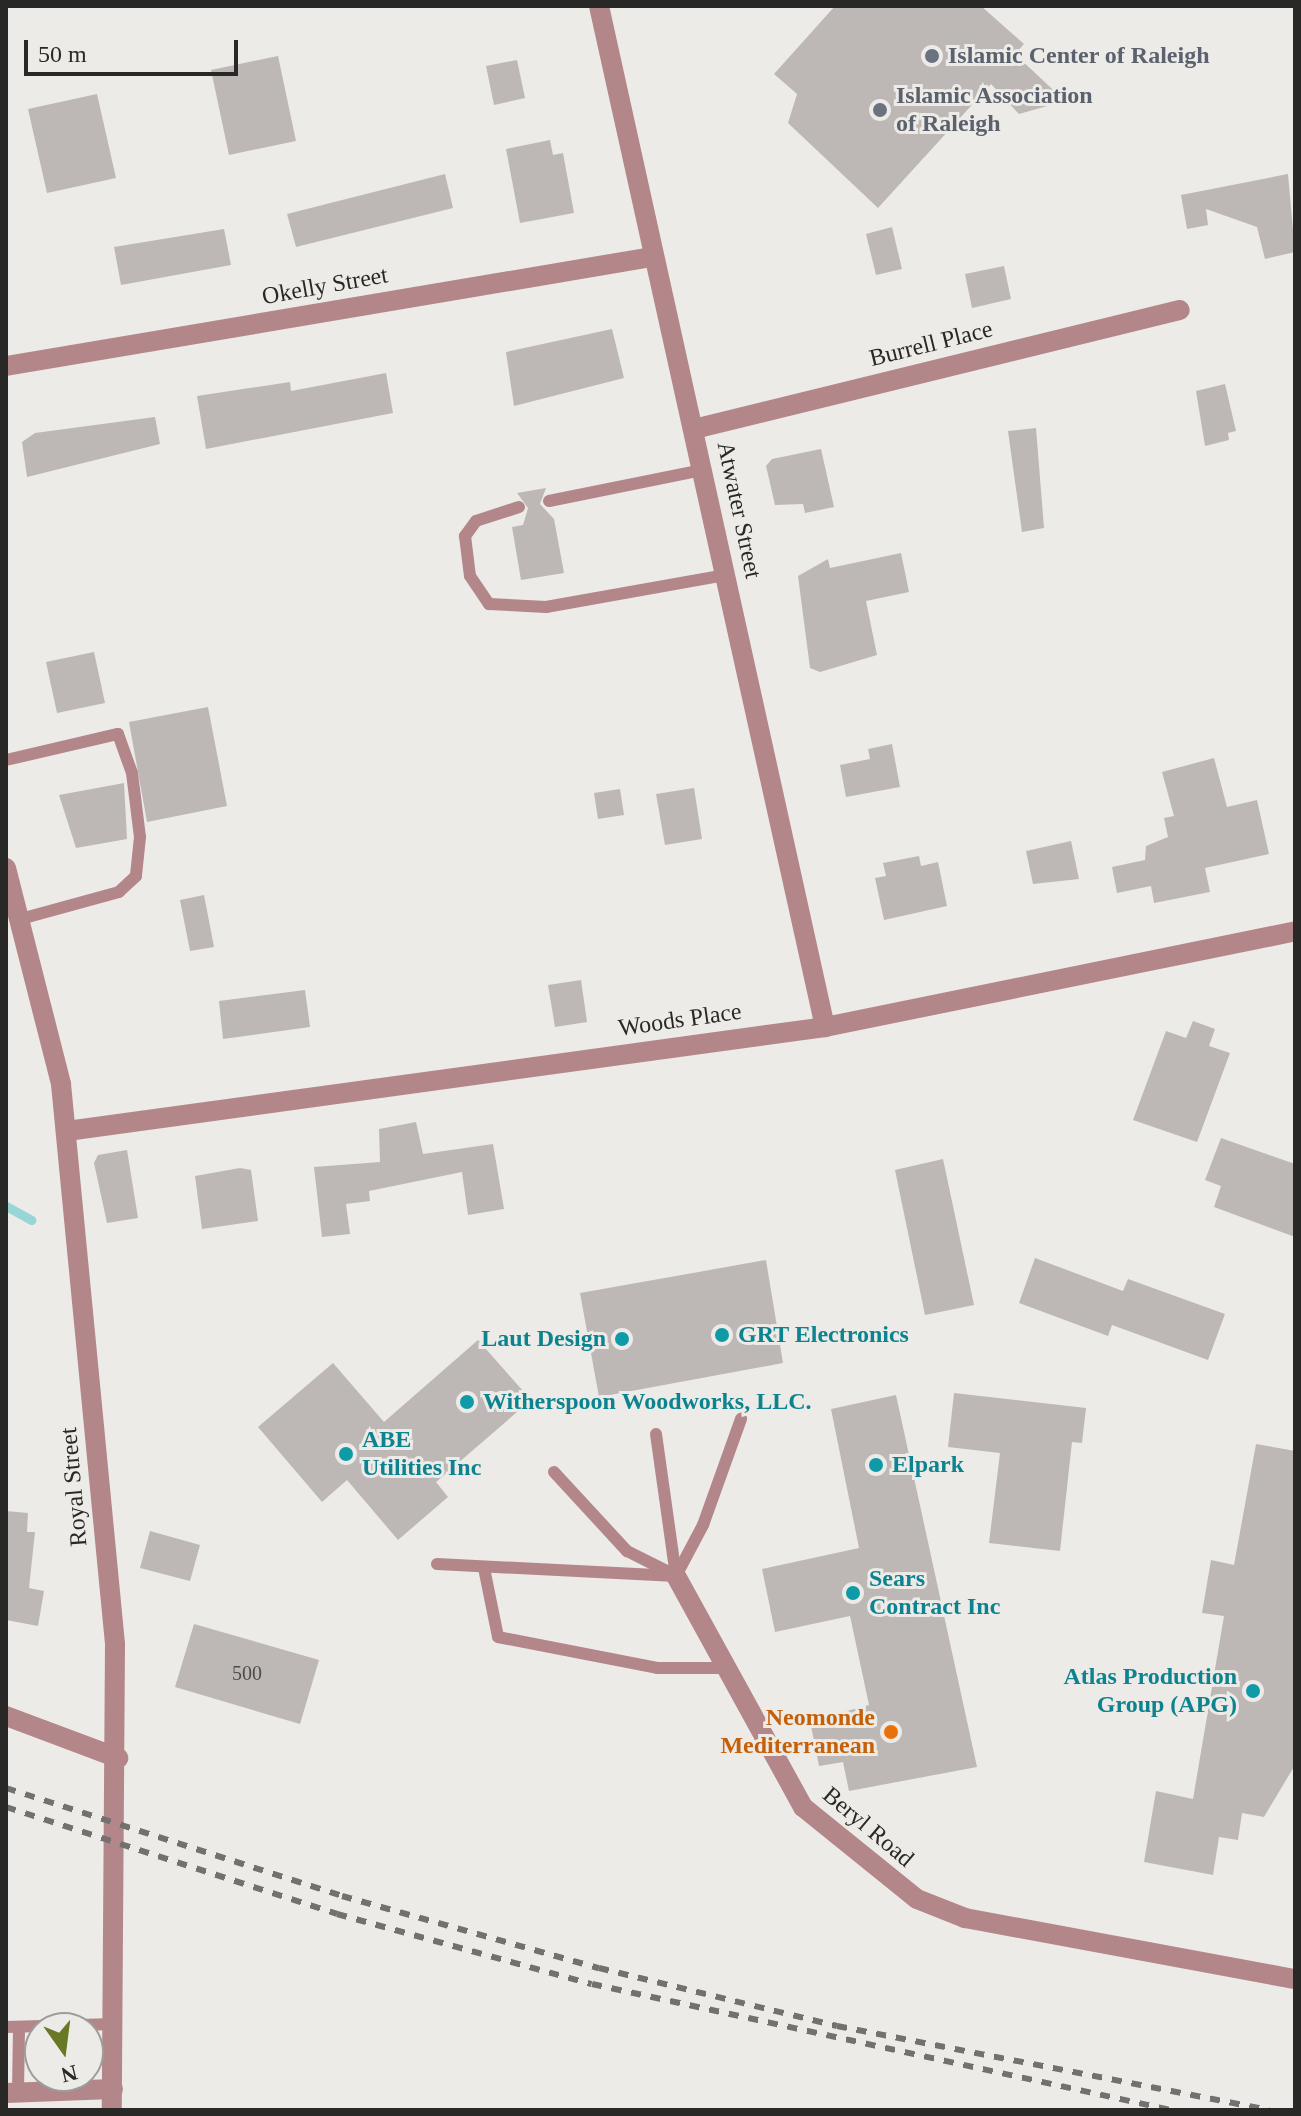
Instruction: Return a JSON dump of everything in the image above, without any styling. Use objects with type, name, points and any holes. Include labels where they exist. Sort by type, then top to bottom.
[{"type":"street","name":"Atwater Street","points":[[599,6],[652,257],[694,429],[825,1027]]},
{"type":"street","name":"Okelly Street","points":[[6,366],[652,257]]},
{"type":"street","name":"Burrell Place","points":[[694,429],[1180,310]]},
{"type":"street","name":"Royal Street","points":[[6,868],[53,1037],[67,1131],[115,1644],[118,1758],[112,2110]]},
{"type":"street","name":"Woods Place","points":[[67,1131],[825,1027],[1295,931]]},
{"type":"street","name":"Beryl Road","points":[[676,1576],[803,1807],[917,1899],[965,1918],[1295,1979]]},
{"type":"street","points":[[6,1716],[118,1758]]},
{"type":"street","points":[[12,2092],[113,2089]]},
{"type":"lane","points":[[549,501],[703,470]]},
{"type":"lane","points":[[519,507],[476,521],[465,536],[470,576],[489,604],[546,607],[726,575]]},
{"type":"lane","points":[[6,760],[118,734],[132,773],[140,837],[136,876],[119,892],[20,919]]},
{"type":"lane","points":[[676,1576],[703,1525],[741,1419]]},
{"type":"lane","points":[[656,1434],[676,1576]]},
{"type":"lane","points":[[554,1472],[627,1551],[676,1576]]},
{"type":"lane","points":[[437,1564],[676,1576]]},
{"type":"lane","points":[[484,1568],[498,1637],[657,1668],[727,1668]]},
{"type":"lane","points":[[12,2092],[13,2027],[115,2024]]},
{"type":"building","name":"Islamic Association of Raleigh","points":[[835,6],[981,6],[1024,44],[1015,54],[1065,101],[1019,114],[991,84],[878,208],[788,123],[797,94],[774,74]]},
{"type":"building","points":[[278,56],[296,141],[229,155],[211,70]]},
{"type":"building","points":[[517,60],[525,98],[494,105],[486,66]]},
{"type":"building","points":[[97,94],[116,178],[47,193],[28,109]]},
{"type":"building","points":[[550,140],[553,155],[563,153],[574,213],[520,223],[506,149]]},
{"type":"building","points":[[445,174],[453,208],[296,247],[287,214]]},
{"type":"building","points":[[1288,174],[1295,252],[1265,259],[1257,227],[1206,209],[1208,225],[1187,229],[1181,195]]},
{"type":"building","points":[[892,227],[902,269],[876,275],[866,234]]},
{"type":"building","points":[[224,229],[231,265],[121,285],[114,247]]},
{"type":"building","points":[[1004,266],[1011,299],[972,308],[965,274]]},
{"type":"building","points":[[612,329],[624,378],[514,406],[506,352]]},
{"type":"building","points":[[386,373],[393,413],[206,449],[197,396],[290,382],[291,391]]},
{"type":"building","points":[[1225,384],[1236,431],[1228,433],[1229,440],[1205,446],[1196,391]]},
{"type":"building","points":[[155,417],[160,444],[27,477],[22,442],[35,433]]},
{"type":"building","points":[[1036,428],[1044,528],[1022,532],[1008,431]]},
{"type":"building","points":[[821,449],[834,507],[805,513],[803,504],[775,505],[766,466],[772,459]]},
{"type":"building","points":[[546,488],[540,504],[554,519],[564,573],[521,580],[512,527],[523,525],[528,508],[517,493]]},
{"type":"building","points":[[901,553],[909,592],[866,601],[877,655],[820,672],[810,668],[798,576],[828,559],[830,568]]},
{"type":"building","points":[[94,652],[105,703],[57,713],[46,662]]},
{"type":"building","points":[[208,707],[227,806],[147,822],[129,722]]},
{"type":"building","points":[[892,744],[900,787],[846,797],[840,765],[870,759],[868,749]]},
{"type":"building","points":[[1214,758],[1227,807],[1257,800],[1269,854],[1205,868],[1210,892],[1154,903],[1151,886],[1117,893],[1112,867],[1145,860],[1146,846],[1168,837],[1164,818],[1174,816],[1162,772]]},
{"type":"building","points":[[124,783],[127,839],[76,848],[59,795]]},
{"type":"building","points":[[694,788],[702,839],[665,845],[656,794]]},
{"type":"building","points":[[620,789],[624,815],[598,819],[594,793]]},
{"type":"building","points":[[1071,841],[1079,879],[1033,884],[1026,851]]},
{"type":"building","points":[[919,856],[921,866],[938,862],[947,906],[884,920],[875,878],[886,876],[883,863]]},
{"type":"building","points":[[204,895],[214,947],[190,951],[180,900]]},
{"type":"building","points":[[581,980],[587,1022],[555,1027],[548,985]]},
{"type":"building","points":[[305,990],[310,1027],[223,1039],[219,1001]]},
{"type":"building","points":[[1193,1021],[1215,1029],[1209,1046],[1230,1053],[1197,1142],[1133,1120],[1166,1031],[1186,1038]]},
{"type":"building","points":[[416,1122],[423,1154],[493,1144],[504,1209],[468,1215],[462,1172],[369,1191],[370,1201],[346,1204],[350,1234],[322,1237],[314,1167],[380,1162],[379,1129]]},
{"type":"building","points":[[1221,1138],[1295,1164],[1295,1237],[1214,1207],[1221,1186],[1205,1180]]},
{"type":"building","points":[[127,1150],[138,1218],[107,1223],[94,1163],[98,1155]]},
{"type":"building","points":[[943,1159],[974,1305],[925,1315],[895,1170]]},
{"type":"building","points":[[240,1168],[251,1170],[258,1221],[202,1229],[195,1176]]},
{"type":"building","points":[[1035,1258],[1123,1291],[1128,1279],[1225,1314],[1208,1360],[1112,1325],[1108,1336],[1019,1303]]},
{"type":"building","points":[[766,1260],[783,1363],[599,1397],[580,1293]]},
{"type":"building","points":[[478,1340],[531,1400],[436,1482],[448,1497],[398,1540],[347,1480],[322,1502],[258,1427],[333,1363],[384,1422]]},
{"type":"building","points":[[954,1393],[1086,1408],[1082,1443],[1072,1442],[1060,1551],[989,1543],[1000,1453],[948,1447]]},
{"type":"building","points":[[896,1395],[977,1767],[849,1791],[843,1762],[819,1766],[810,1721],[869,1705],[850,1616],[775,1632],[762,1569],[859,1548],[831,1409]]},
{"type":"building","name":"Atlas Production Group (APG)","points":[[1256,1444],[1295,1451],[1295,1765],[1264,1817],[1242,1813],[1238,1840],[1219,1837],[1213,1875],[1144,1862],[1156,1791],[1193,1799],[1224,1616],[1202,1613],[1211,1560],[1234,1565]]},
{"type":"building","points":[[6,1511],[28,1513],[27,1532],[35,1532],[29,1588],[44,1591],[38,1626],[6,1620]]},
{"type":"building","points":[[150,1531],[200,1545],[190,1581],[140,1568]]},
{"type":"building","points":[[194,1624],[319,1660],[300,1724],[175,1687]]},
{"type":"waterway","points":[[6,1206],[31,1220]]},
{"type":"railway","points":[[6,1788],[342,1896],[599,1968],[837,2026],[1269,2110]]},
{"type":"railway","points":[[6,1807],[337,1914],[592,1984],[1171,2110]]},
{"type":"place","name":"Islamic Center of Raleigh","points":[[932,56]]},
{"type":"place","name":"Islamic Association of Raleigh","points":[[880,110]]},
{"type":"place","name":"GRT Electronics","points":[[722,1335]]},
{"type":"place","name":"Laut Design","points":[[622,1339]]},
{"type":"place","name":"Witherspoon Woodworks, LLC.","points":[[467,1402]]},
{"type":"place","name":"ABE Utilities Inc","points":[[346,1454]]},
{"type":"place","name":"Elpark","points":[[876,1465]]},
{"type":"place","name":"Sears Contract Inc","points":[[853,1593]]},
{"type":"place","name":"Atlas Production Group (APG)","points":[[1253,1691]]},
{"type":"place","name":"Neomonde Mediterranean","points":[[891,1732]]}]
